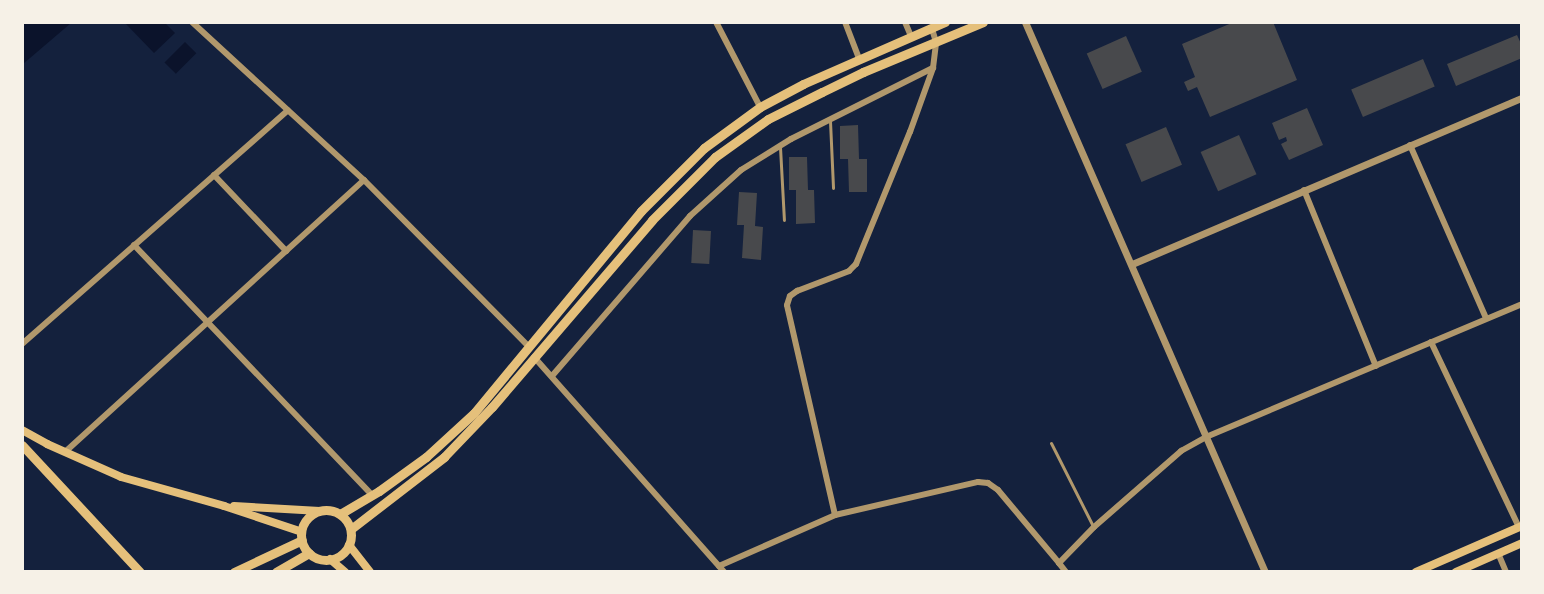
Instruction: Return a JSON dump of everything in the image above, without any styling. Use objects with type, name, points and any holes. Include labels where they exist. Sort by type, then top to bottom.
[{"type":"main road","points":[[224,506],[340,514],[372,495],[426,457],[474,413],[596,264],[679,172],[704,148],[760,107],[859,58],[945,22]]},
{"type":"main road","points":[[351,529],[444,457],[652,220],[715,157],[768,119],[863,72],[983,22]]},
{"type":"main road","points":[[22,430],[121,477],[224,506],[302,536]]},
{"type":"main road","points":[[22,444],[140,572]]},
{"type":"main road","points":[[320,511],[308,518],[302,536],[309,553],[316,557],[330,559],[338,557],[349,546],[351,529],[340,514]]},
{"type":"main road","points":[[1416,572],[1520,527]]},
{"type":"main road","points":[[234,572],[302,536]]},
{"type":"main road","points":[[1456,572],[1521,543]]},
{"type":"main road","points":[[349,546],[370,572]]},
{"type":"main road","points":[[276,572],[309,553]]},
{"type":"main road","points":[[330,559],[345,572]]},
{"type":"street","points":[[192,22],[364,180],[529,347]]},
{"type":"street","points":[[716,22],[760,107]]},
{"type":"street","points":[[845,22],[859,58]]},
{"type":"street","points":[[905,22],[911,36]]},
{"type":"street","points":[[1024,22],[1266,572]]},
{"type":"street","points":[[835,515],[787,305],[790,296],[798,291],[849,271],[856,264],[910,132],[933,68],[936,42],[932,29]]},
{"type":"street","points":[[552,376],[690,216],[741,170],[780,145],[933,68]]},
{"type":"street","points":[[1132,264],[1521,98]]},
{"type":"street","points":[[22,344],[288,110]]},
{"type":"street","points":[[1410,145],[1486,318]]},
{"type":"street","points":[[214,175],[286,251]]},
{"type":"street","points":[[65,452],[364,180]]},
{"type":"street","points":[[1304,190],[1376,366]]},
{"type":"street","points":[[134,246],[372,495]]},
{"type":"street","points":[[1059,563],[1094,527],[1164,464],[1206,437],[1521,304]]},
{"type":"street","points":[[1431,342],[1520,527]]},
{"type":"street","points":[[534,357],[722,569],[835,515],[978,482],[988,483],[1011,504],[1066,572]]},
{"type":"street","points":[[1498,554],[1506,572]]},
{"type":"lane","points":[[830,119],[833,188]]},
{"type":"lane","points":[[780,145],[784,220]]},
{"type":"lane","points":[[1051,443],[1094,527]]},
{"type":"water","points":[[23,22],[71,22],[71,23],[23,64]]},
{"type":"water","points":[[125,23],[165,23],[175,33],[154,53]]},
{"type":"water","points":[[185,42],[196,53],[176,74],[164,63]]},
{"type":"building","points":[[1234,22],[1273,22],[1297,80],[1210,117],[1197,87],[1188,91],[1184,82],[1195,77],[1182,44]]},
{"type":"building","points":[[1517,35],[1522,46],[1522,58],[1456,86],[1447,64]]},
{"type":"building","points":[[1126,36],[1142,72],[1103,89],[1087,53]]},
{"type":"building","points":[[1423,59],[1435,87],[1363,117],[1351,89]]},
{"type":"building","points":[[1307,108],[1323,145],[1289,160],[1281,144],[1287,141],[1286,137],[1279,140],[1272,123]]},
{"type":"building","points":[[858,125],[859,159],[867,159],[867,192],[849,192],[848,159],[840,159],[840,126]]},
{"type":"building","points":[[1166,127],[1182,165],[1142,182],[1125,144]]},
{"type":"building","points":[[1239,135],[1256,174],[1218,191],[1201,152]]},
{"type":"building","points":[[789,157],[807,157],[808,190],[814,190],[815,223],[796,224],[796,190],[789,190]]},
{"type":"building","points":[[739,192],[757,193],[755,226],[763,227],[761,260],[742,258],[744,225],[737,225]]},
{"type":"building","points":[[693,230],[711,231],[709,264],[691,263]]}]
